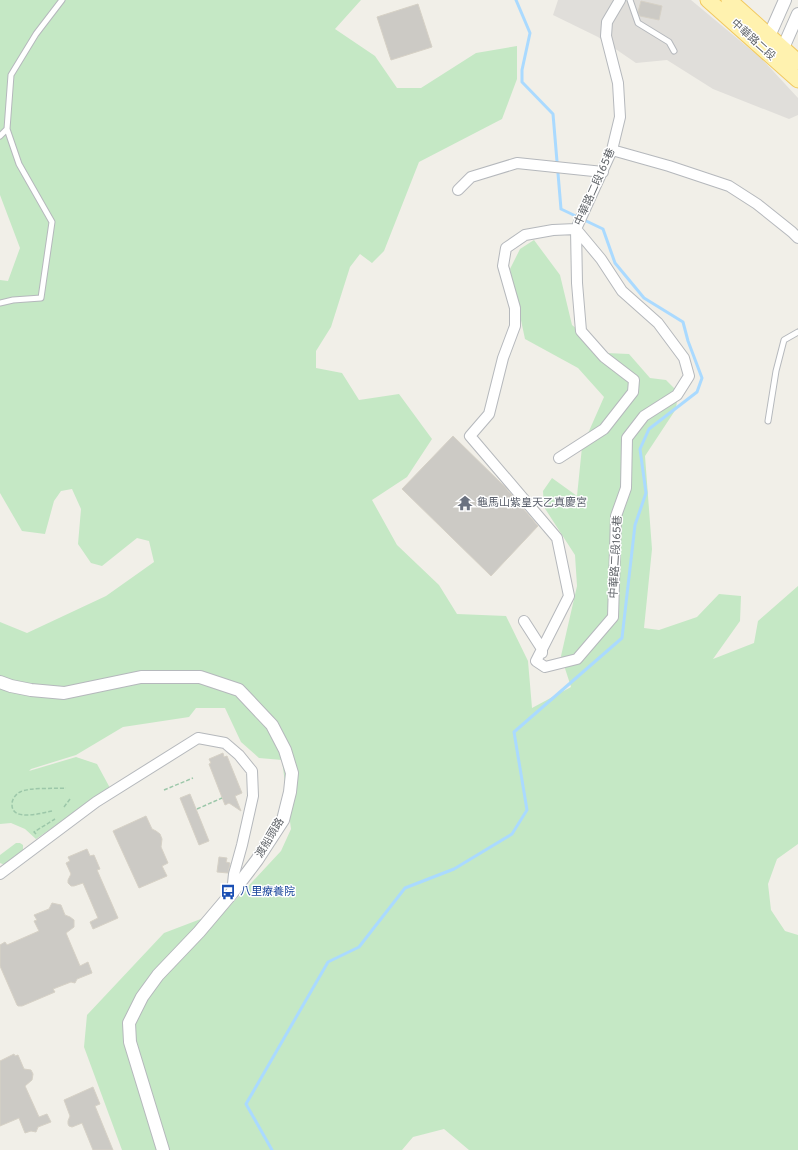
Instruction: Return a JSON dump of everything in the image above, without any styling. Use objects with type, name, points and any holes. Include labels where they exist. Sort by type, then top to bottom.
[{"type":"main road","name":"中華路二段","points":[[708,0],[798,80]]},
{"type":"main road","name":"中華路二段","points":[[729,0],[798,62]]},
{"type":"street","name":"中華路二段165巷","points":[[577,227],[612,150],[620,117],[618,83],[606,36],[607,22],[620,0]]},
{"type":"street","points":[[785,0],[764,49],[783,48],[798,14]]},
{"type":"street","points":[[612,150],[669,166],[729,186],[757,204],[798,238]]},
{"type":"street","points":[[458,190],[471,177],[517,163],[603,172]]},
{"type":"street","name":"中華路二段165巷","points":[[577,227],[601,259],[622,291],[658,322],[684,358],[689,376],[677,395],[644,416],[627,438],[626,488],[616,516],[613,617],[577,659],[545,667],[536,661],[569,596],[557,538],[470,436],[489,414],[503,358],[515,326],[515,308],[503,266],[506,248],[525,234],[577,227]]},
{"type":"street","points":[[559,458],[604,428],[633,392],[634,380],[604,358],[581,331],[577,283],[577,227]]},
{"type":"street","points":[[524,621],[542,650]]},
{"type":"street","name":"渡船頭路","points":[[0,682],[31,690],[64,693],[141,677],[200,678],[239,690],[272,725],[285,750],[292,773],[290,792],[283,820],[257,860],[232,893],[199,932],[158,975],[142,997],[129,1023],[130,1042],[163,1150]]},
{"type":"street","points":[[0,874],[96,802],[198,738],[225,743],[239,755],[252,771],[253,796],[234,874],[232,893]]},
{"type":"lane","points":[[0,303],[13,300],[41,298],[52,222],[19,164],[7,129],[11,75],[36,34],[62,0]]},
{"type":"lane","points":[[630,0],[638,23],[669,42],[674,51]]},
{"type":"lane","points":[[0,136],[7,129]]},
{"type":"lane","points":[[768,421],[776,371],[784,340],[798,332]]},
{"type":"path","points":[[164,790],[193,778]]},
{"type":"path","points":[[52,811],[28,815],[19,814],[12,808],[12,803],[15,795],[26,790],[66,788]]},
{"type":"path","points":[[197,809],[222,798]]},
{"type":"path","points":[[64,807],[70,799]]},
{"type":"shaded area","points":[[558,0],[691,0],[762,59],[798,98],[798,115],[789,119],[713,89],[667,60],[636,63],[598,37],[553,15]]},
{"type":"green space","points":[[0,0],[361,0],[335,29],[375,56],[397,88],[421,88],[476,53],[517,46],[517,79],[502,119],[419,162],[384,251],[372,263],[360,254],[350,267],[331,327],[316,351],[316,368],[342,373],[359,400],[399,394],[432,439],[407,477],[372,500],[397,545],[439,585],[457,614],[506,616],[528,661],[532,708],[571,687],[561,656],[577,586],[575,555],[544,507],[543,491],[552,478],[577,496],[582,447],[604,397],[578,368],[525,339],[510,269],[520,249],[534,240],[560,275],[572,325],[606,353],[629,354],[650,378],[666,380],[678,392],[676,409],[645,456],[652,549],[644,628],[659,630],[697,617],[719,594],[741,596],[740,621],[713,659],[754,643],[758,621],[798,586],[798,844],[777,859],[768,884],[771,910],[785,931],[798,935],[798,1150],[469,1150],[444,1129],[413,1137],[402,1150],[122,1150],[84,1047],[87,1015],[164,933],[227,909],[281,851],[291,829],[282,760],[259,758],[241,742],[225,708],[196,708],[189,717],[123,727],[76,755],[31,769],[29,771],[76,757],[97,764],[110,788],[36,839],[25,829],[11,823],[0,824],[0,622],[27,633],[106,596],[154,562],[149,541],[137,538],[102,566],[91,563],[78,544],[81,509],[72,489],[61,491],[54,501],[45,534],[22,531],[0,493],[0,280],[8,281],[20,248],[0,195]]},
{"type":"green space","points":[[16,843],[23,845],[23,852],[5,865],[0,863],[0,855]]},
{"type":"building","points":[[641,1],[662,6],[659,20],[640,16],[638,12]]},
{"type":"building","points":[[418,4],[432,47],[391,60],[377,17]]},
{"type":"building","name":"龜馬山紫皇天乙真慶宮","points":[[453,436],[505,487],[538,526],[491,576],[402,489]]},
{"type":"building","points":[[223,753],[224,757],[227,756],[242,793],[235,796],[241,811],[229,803],[225,805],[209,764],[211,763],[209,759]]},
{"type":"building","points":[[190,794],[209,841],[199,845],[180,798]]},
{"type":"building","points":[[146,816],[152,829],[160,834],[162,839],[161,847],[168,863],[162,866],[167,876],[139,888],[113,831]]},
{"type":"building","points":[[87,849],[90,856],[94,855],[100,869],[97,870],[118,918],[93,929],[90,922],[98,918],[83,883],[71,886],[68,883],[71,874],[66,863],[70,861],[68,857]]},
{"type":"building","points":[[219,857],[227,858],[226,862],[230,863],[228,873],[217,872]]},
{"type":"building","points":[[52,903],[61,905],[65,915],[74,920],[74,927],[66,933],[80,966],[88,962],[92,973],[77,979],[75,983],[71,982],[53,989],[55,992],[22,1006],[18,1006],[0,966],[0,945],[5,942],[7,945],[39,931],[34,921],[37,920],[34,915],[49,909]]},
{"type":"building","points":[[14,1054],[15,1056],[18,1055],[24,1069],[31,1070],[33,1074],[32,1080],[25,1086],[39,1117],[47,1114],[51,1122],[38,1127],[36,1132],[31,1131],[25,1133],[19,1118],[0,1126],[0,1061]]},
{"type":"building","points":[[93,1087],[100,1104],[95,1106],[113,1150],[93,1150],[82,1123],[72,1127],[68,1124],[70,1116],[64,1100]]},
{"type":"waterway","points":[[272,1150],[246,1104],[328,962],[359,947],[405,888],[454,869],[512,834],[527,810],[514,732],[622,638],[635,525],[646,493],[640,449],[649,429],[697,392],[702,378],[688,341],[683,322],[644,298],[615,263],[603,229],[561,209],[553,114],[522,82],[522,70],[530,33],[516,0]]},
{"type":"place","name":"龜馬山紫皇天乙真慶宮","points":[[465,503]]},
{"type":"place","name":"八里療養院","points":[[228,892]]}]
